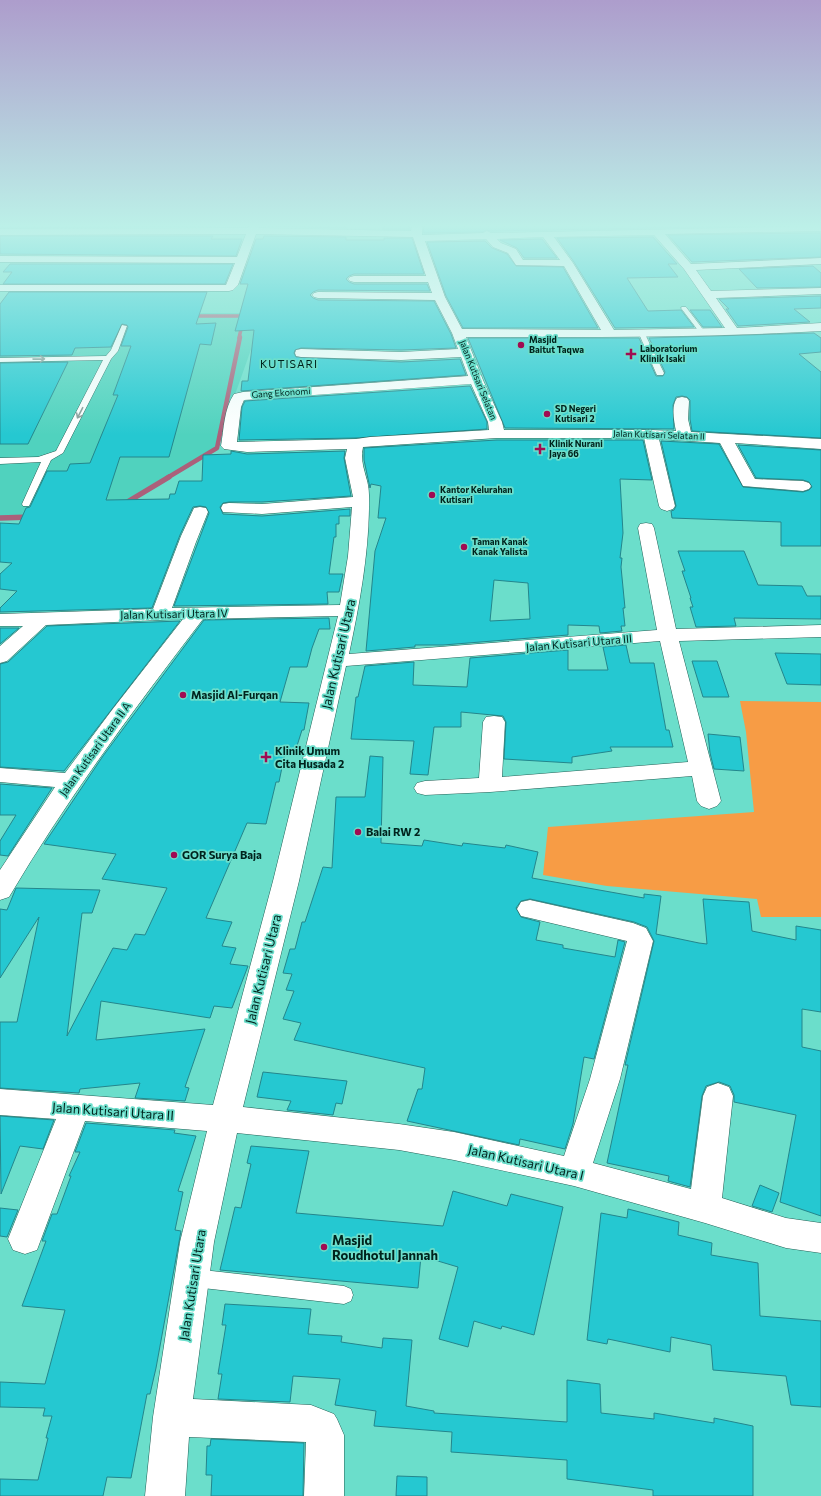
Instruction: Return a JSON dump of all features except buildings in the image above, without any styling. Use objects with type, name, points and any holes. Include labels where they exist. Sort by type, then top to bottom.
[{"type":"street","points":[[367,296],[439,297],[458,333]]},
{"type":"street","points":[[587,296],[610,334]]},
{"type":"street","points":[[708,296],[734,332]]},
{"type":"street","name":"Jalan Kutisari Selatan","points":[[356,444],[378,440],[497,434],[495,422],[476,380],[458,333],[642,334],[734,332],[821,327]]},
{"type":"street","points":[[301,353],[401,356],[466,354]]},
{"type":"street","name":"Gang Ekonomi","points":[[356,444],[247,447],[231,446],[229,444],[234,407],[239,398],[246,396],[476,380]]},
{"type":"street","points":[[682,401],[681,419],[684,435]]},
{"type":"street","name":"Jalan Kutisari Selatan II","points":[[497,434],[684,435],[819,448]]},
{"type":"street","points":[[650,434],[667,506]]},
{"type":"street","points":[[725,438],[749,483],[803,486]]},
{"type":"street","name":"Jalan Kutisari Utara","points":[[165,1496],[172,1417],[197,1242],[225,1119],[286,881],[349,610],[357,556],[361,494],[353,458],[356,444]]},
{"type":"street","points":[[229,508],[262,509],[360,501]]},
{"type":"street","points":[[161,614],[185,545],[200,512]]},
{"type":"street","points":[[646,528],[668,635],[709,801]]},
{"type":"street","name":"Jalan Kutisari Utara IV","points":[[0,620],[161,614],[349,610]]},
{"type":"street","name":"Jalan Kutisari Utara II A","points":[[2,885],[45,818],[71,781],[151,672],[198,613]]},
{"type":"street","points":[[0,657],[41,619]]},
{"type":"street","name":"Jalan Kutisari Utara III","points":[[338,661],[668,635],[821,631]]},
{"type":"street","points":[[490,785],[494,722]]},
{"type":"street","points":[[425,788],[490,785],[701,768]]},
{"type":"street","points":[[0,775],[71,781]]},
{"type":"street","points":[[530,909],[632,933],[637,935],[640,941],[606,1079],[574,1172]]},
{"type":"street","points":[[705,1208],[718,1096]]},
{"type":"street","name":"Jalan Kutisari Utara II","points":[[0,1102],[225,1119]]},
{"type":"street","points":[[25,1239],[75,1108]]},
{"type":"street","name":"Jalan Kutisari Utara I","points":[[225,1119],[448,1144],[574,1172],[705,1208],[786,1233],[821,1238]]},
{"type":"street","points":[[172,1417],[311,1424],[319,1426],[324,1429],[325,1435],[324,1496]]},
{"type":"lane","points":[[684,308],[702,332]]},
{"type":"lane","points":[[0,461],[36,460],[47,458],[59,453],[108,358],[114,351],[124,326]]},
{"type":"lane","points":[[642,334],[660,373]]},
{"type":"lane","points":[[0,360],[108,358]]},
{"type":"lane","points":[[26,504],[47,458]]},
{"type":"lane","points":[[192,1277],[344,1295]]},
{"type":"shaded area","points":[[0,313],[264,313],[216,448],[114,509],[0,518]]},
{"type":"shaded area","points":[[740,701],[821,702],[821,917],[761,917],[757,899],[607,886],[543,875],[548,827],[754,812],[746,732]]},
{"type":"waterway","points":[[190,316],[244,316],[239,338]]},
{"type":"waterway","points":[[167,478],[217,448],[240,337]]},
{"type":"waterway","points":[[124,504],[169,477]]},
{"type":"waterway","points":[[0,518],[32,517]]},
{"type":"place","name":"Masjid Baitut Taqwa","points":[[521,345]]},
{"type":"place","name":"Laboratorium Klinik Isaki","points":[[631,354]]},
{"type":"place","name":"SD Negeri Kutisari 2","points":[[547,414]]},
{"type":"place","name":"Klinik Nurani Jaya 66","points":[[540,449]]},
{"type":"place","name":"Kantor Kelurahan Kutisari","points":[[432,495]]},
{"type":"place","name":"Taman Kanak Kanak Yalista","points":[[464,547]]},
{"type":"place","name":"Masjid Al-Furqan","points":[[183,695]]},
{"type":"place","name":"Klinik Umum Cita Husada 2","points":[[266,757]]},
{"type":"place","name":"Balai RW 2","points":[[358,832]]},
{"type":"place","name":"GOR Surya Baja","points":[[174,855]]},
{"type":"place","name":"Masjid Roudhotul Jannah","points":[[324,1247]]},
{"type":"district","name":"KUTISARI","points":[[289,364]]}]
